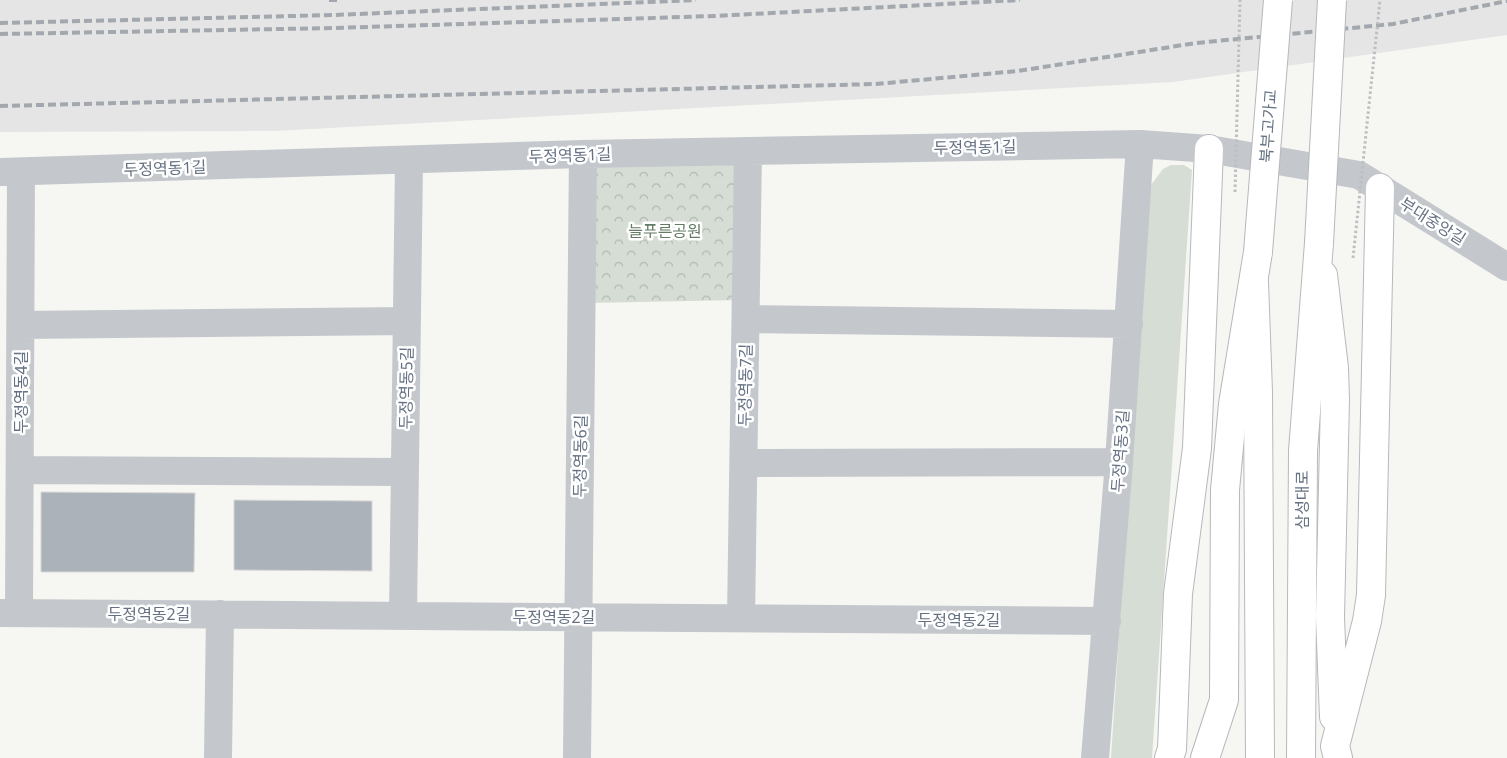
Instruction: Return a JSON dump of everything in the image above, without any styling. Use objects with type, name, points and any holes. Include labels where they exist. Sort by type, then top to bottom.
[{"type":"main road","name":"북부고가교","points":[[1254,282],[1278,0]]},
{"type":"main road","points":[[1332,0],[1319,243],[1335,392],[1330,617],[1336,754]]},
{"type":"main road","points":[[1169,758],[1172,749],[1178,594],[1197,448],[1209,149]]},
{"type":"main road","points":[[1336,754],[1367,621],[1371,595],[1369,181]]},
{"type":"main road","name":"삼성대로","points":[[1301,758],[1303,452],[1319,243]]},
{"type":"main road","points":[[1224,758],[1225,490],[1233,404],[1254,282]]},
{"type":"main road","points":[[1254,282],[1258,392],[1260,758]]},
{"type":"main road","points":[[1205,758],[1224,700]]},
{"type":"street","name":"두정역동1길","points":[[11,172],[409,161],[583,154],[1140,144],[1209,149],[1369,181]]},
{"type":"street","name":"두정역동3길","points":[[1095,758],[1119,462],[1140,144]]},
{"type":"street","name":"두정역동7길","points":[[741,618],[748,151]]},
{"type":"street","name":"두정역동6길","points":[[577,758],[583,154]]},
{"type":"street","name":"두정역동5길","points":[[402,616],[409,161]]},
{"type":"street","name":"두정역동4길","points":[[9,613],[20,470],[21,325],[11,172]]},
{"type":"street","name":"부대중앙길","points":[[1369,181],[1507,267]]},
{"type":"street","points":[[746,319],[1129,324]]},
{"type":"street","points":[[21,325],[407,321]]},
{"type":"street","points":[[744,463],[1119,462]]},
{"type":"street","points":[[20,470],[405,472]]},
{"type":"street","name":"두정역동2길","points":[[9,613],[1107,621]]},
{"type":"street","points":[[218,758],[220,614]]},
{"type":"path","points":[[1235,202],[1240,0]]},
{"type":"path","points":[[1354,258],[1380,0]]},
{"type":"shaded area","points":[[0,0],[1507,0],[1507,35],[1173,82],[274,131],[0,132]]},
{"type":"green space","name":"늘푸른공원","points":[[741,160],[739,300],[590,303],[591,163]]},
{"type":"green space","points":[[1171,165],[1184,165],[1192,170],[1152,758],[1111,758],[1148,189],[1163,169]]},
{"type":"building","points":[[41,492],[195,493],[194,572],[41,572]]},
{"type":"building","points":[[234,500],[372,501],[372,571],[234,570]]},
{"type":"railway","points":[[329,0],[338,0]]},
{"type":"railway","points":[[0,23],[334,15],[696,0]]},
{"type":"railway","points":[[0,34],[336,28],[715,16],[1020,0]]},
{"type":"railway","points":[[0,106],[876,84],[1018,71],[1196,43],[1393,24],[1507,1]]}]
